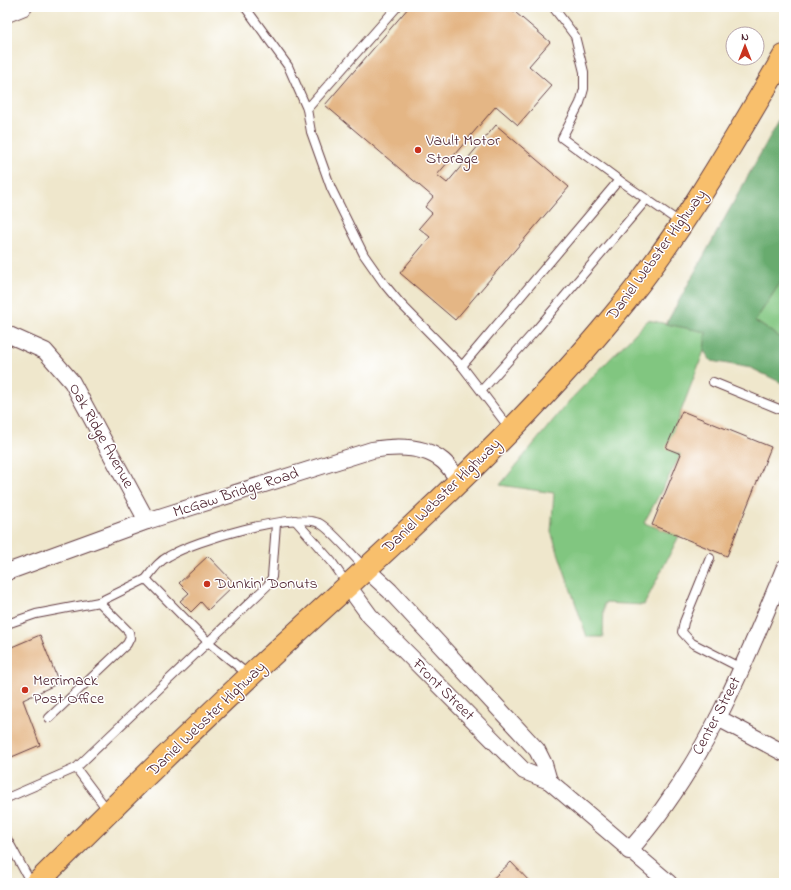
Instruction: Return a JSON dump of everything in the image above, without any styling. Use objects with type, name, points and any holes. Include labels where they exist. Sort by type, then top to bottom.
[{"type":"main road","name":"Daniel Webster Highway","points":[[37,883],[250,677],[459,481],[511,430],[572,366],[649,271],[682,223],[705,189],[784,56]]},
{"type":"street","points":[[7,14],[24,7]]},
{"type":"street","name":"Oak Ridge Avenue","points":[[7,334],[45,351],[72,382],[147,521]]},
{"type":"street","name":"McGaw Bridge Road","points":[[7,572],[147,521],[372,450],[392,447],[428,453],[443,461],[459,481]]},
{"type":"street","name":"Center Street","points":[[629,851],[663,810],[718,718],[742,668],[784,568]]},
{"type":"street","name":"Front Street","points":[[366,569],[395,597],[537,750],[544,764],[549,781]]},
{"type":"street","name":"Front Street","points":[[348,586],[370,616],[524,771],[549,781],[629,851],[669,883]]},
{"type":"street","points":[[718,718],[784,753]]},
{"type":"lane","points":[[245,7],[288,66],[307,109],[311,132],[331,188],[364,255],[400,303],[462,366],[482,390],[511,430]]},
{"type":"lane","points":[[307,109],[397,7]]},
{"type":"lane","points":[[553,7],[575,36],[584,72],[584,89],[580,103],[562,138],[619,180],[682,223]]},
{"type":"lane","points":[[462,366],[619,180]]},
{"type":"lane","points":[[482,390],[541,324],[647,199]]},
{"type":"lane","points":[[713,382],[784,411]]},
{"type":"lane","points":[[7,624],[36,614],[99,602],[146,579],[160,562],[186,548],[225,534],[296,520],[322,524],[366,569]]},
{"type":"lane","points":[[296,520],[332,562],[348,586]]},
{"type":"lane","points":[[7,798],[76,768],[268,585],[272,577],[276,524]]},
{"type":"lane","points":[[710,558],[684,622],[682,632],[692,643],[742,668]]},
{"type":"lane","points":[[146,579],[208,642],[250,677]]},
{"type":"lane","points":[[49,718],[127,644],[130,638],[129,632],[99,602]]},
{"type":"lane","points":[[76,768],[109,813]]},
{"type":"lane","points":[[7,839],[31,883]]},
{"type":"green space","points":[[784,111],[784,277],[755,321],[784,340],[784,384],[751,368],[711,361],[704,351],[706,332],[666,324]]},
{"type":"green space","points":[[784,277],[784,340],[755,321]]},
{"type":"green space","points":[[648,320],[707,332],[704,351],[667,448],[681,454],[644,523],[679,536],[644,605],[604,603],[603,637],[587,637],[551,532],[554,493],[500,485],[569,401]]},
{"type":"building","name":"Vault Motor Storage","points":[[409,7],[509,7],[550,42],[529,66],[552,86],[518,125],[496,106],[437,175],[447,183],[496,125],[569,187],[455,320],[400,273],[430,237],[419,228],[432,213],[425,207],[433,197],[325,105]]},
{"type":"building","points":[[682,411],[771,447],[727,556],[652,525],[681,454],[666,448]]},
{"type":"building","name":"Dunkin' Donuts","points":[[208,556],[235,584],[208,610],[201,602],[191,612],[180,601],[189,593],[179,583]]},
{"type":"building","name":"Merrimack Post Office","points":[[40,635],[59,683],[23,700],[40,745],[7,759],[7,649]]},
{"type":"building","points":[[511,862],[531,883],[488,883]]},
{"type":"place","name":"Vault Motor Storage","points":[[418,150]]},
{"type":"place","name":"Dunkin' Donuts","points":[[207,584]]},
{"type":"place","name":"Merrimack Post Office","points":[[25,690]]}]
